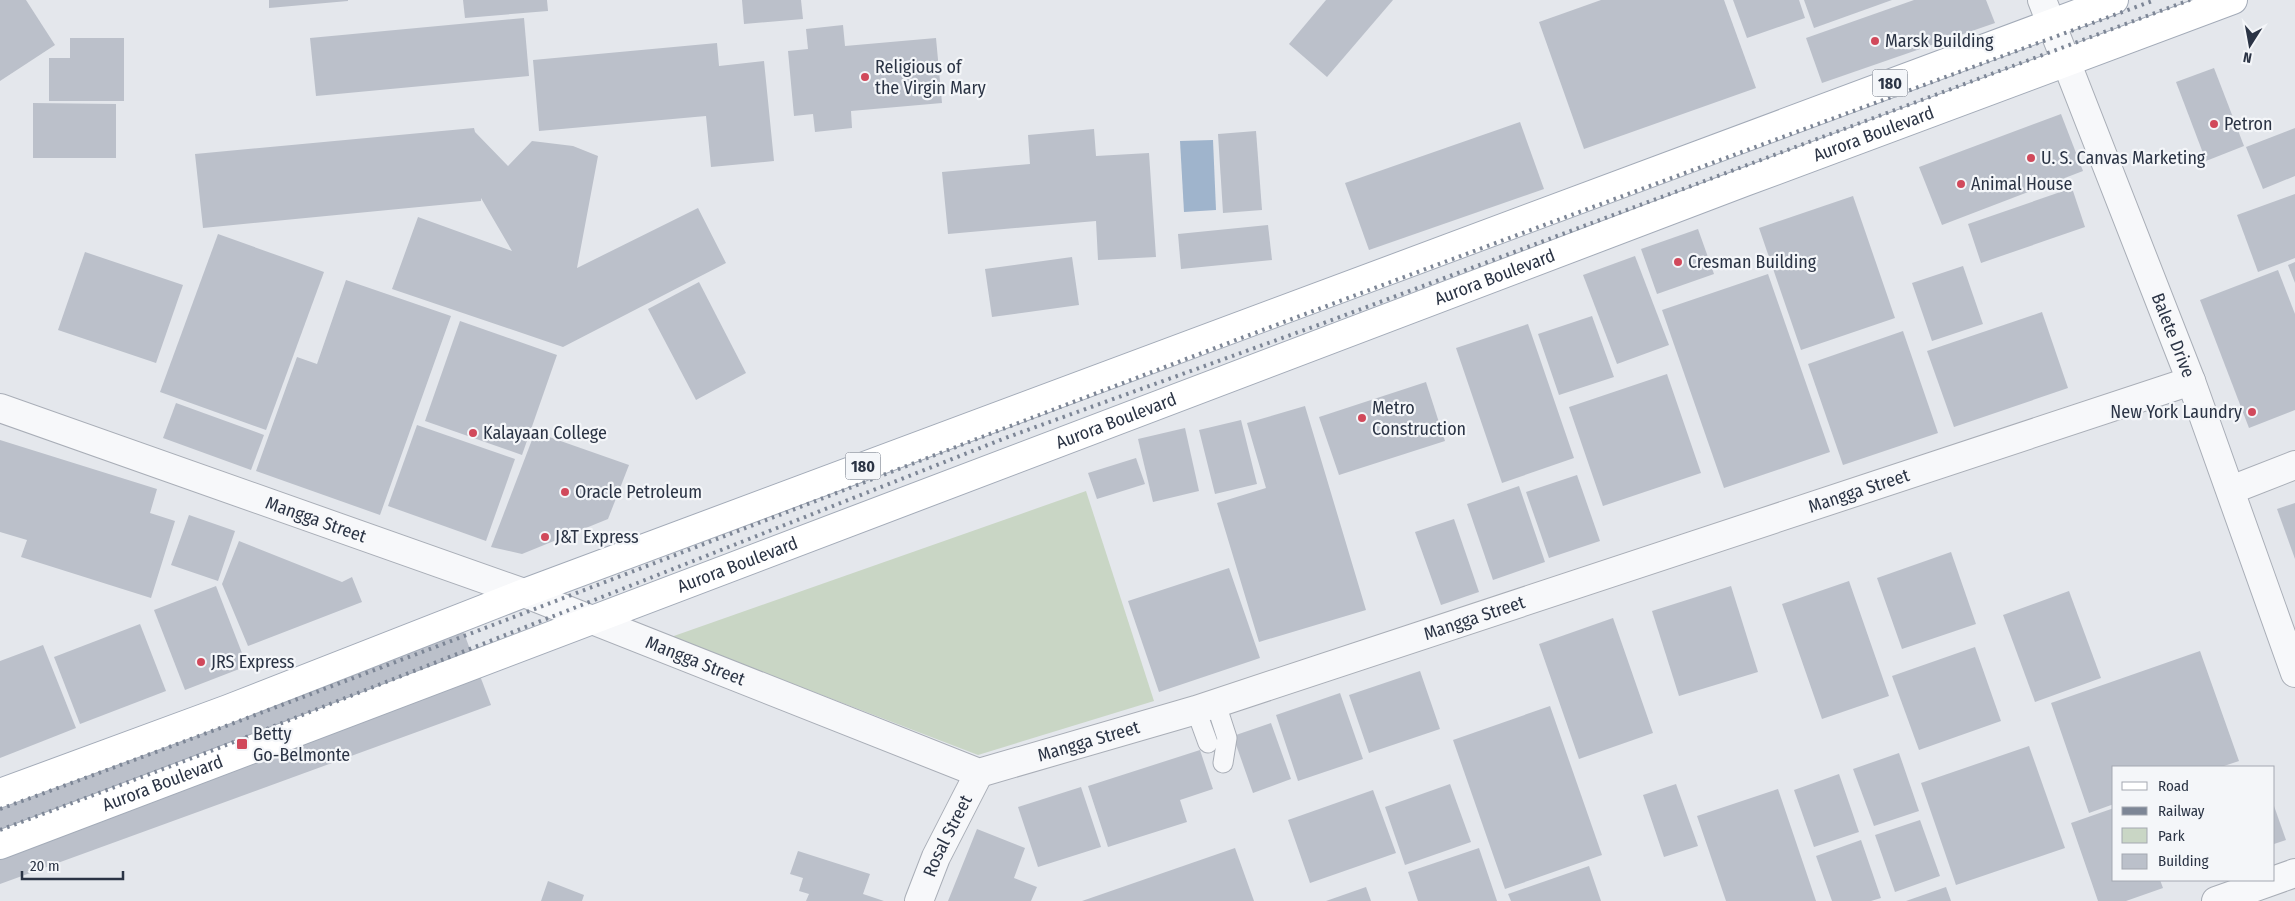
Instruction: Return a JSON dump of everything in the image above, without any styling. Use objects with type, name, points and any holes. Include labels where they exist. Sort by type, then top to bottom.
[{"type":"main road","name":"180","points":[[0,793],[228,709],[524,593],[2046,12],[2114,0]]},
{"type":"main road","name":"Aurora Boulevard","points":[[0,845],[2233,0]]},
{"type":"street","name":"Balete Drive","points":[[2046,12],[2191,381],[2295,673]]},
{"type":"street","name":"Mangga Street","points":[[0,408],[524,593],[979,773],[1206,707],[2191,381]]},
{"type":"street","points":[[2231,490],[2295,465]]},
{"type":"street","name":"Rosal Street","points":[[919,901],[936,857],[979,773]]},
{"type":"street","points":[[2275,880],[2295,873]]},
{"type":"street","points":[[2216,901],[2272,881]]},
{"type":"lane","points":[[1206,707],[1208,743]]},
{"type":"lane","points":[[1206,707],[1226,738],[1224,763]]},
{"type":"green space","points":[[1086,491],[1154,701],[978,755],[671,637]]},
{"type":"water","points":[[1213,140],[1216,210],[1184,212],[1180,141]]},
{"type":"building","points":[[0,0],[26,0],[55,45],[0,81]]},
{"type":"building","points":[[269,0],[348,0],[348,1],[269,8]]},
{"type":"building","points":[[463,0],[547,0],[548,11],[465,18]]},
{"type":"building","points":[[742,0],[801,0],[803,19],[744,24]]},
{"type":"building","points":[[1326,0],[1393,0],[1327,77],[1289,44]]},
{"type":"building","points":[[1601,0],[1724,0],[1756,88],[1584,149],[1539,22]]},
{"type":"building","points":[[1733,0],[1799,0],[1805,18],[1747,38]]},
{"type":"building","points":[[1804,0],[1892,0],[1814,28]]},
{"type":"building","name":"Marsk Building","points":[[1914,0],[1986,0],[1995,23],[1822,83],[1806,38]]},
{"type":"building","points":[[524,18],[529,76],[316,96],[310,38]]},
{"type":"building","name":"Religious of the Virgin Mary","points":[[843,25],[845,46],[936,38],[942,103],[851,111],[852,128],[815,132],[813,114],[794,116],[788,51],[808,49],[806,29]]},
{"type":"building","points":[[70,38],[124,38],[124,101],[49,101],[49,58],[70,58]]},
{"type":"building","points":[[717,43],[719,66],[764,61],[774,161],[711,167],[706,116],[539,131],[533,60]]},
{"type":"building","name":"Petron","points":[[2214,68],[2244,146],[2206,161],[2176,82]]},
{"type":"building","points":[[33,103],[116,104],[116,158],[33,158]]},
{"type":"building","points":[[2061,114],[2083,171],[1942,225],[1919,167]]},
{"type":"building","points":[[1520,122],[1544,189],[1369,250],[1345,183]]},
{"type":"building","points":[[474,128],[475,132],[508,166],[532,141],[573,146],[598,156],[577,268],[698,208],[726,263],[563,347],[392,289],[418,217],[512,251],[481,198],[481,201],[203,228],[195,154]]},
{"type":"building","points":[[2295,128],[2295,176],[2263,189],[2246,147]]},
{"type":"building","points":[[1094,129],[1096,156],[1149,153],[1156,257],[1098,260],[1096,221],[948,234],[942,172],[1030,164],[1028,135]]},
{"type":"building","points":[[1256,131],[1262,210],[1223,213],[1218,134]]},
{"type":"building","points":[[2072,188],[2085,227],[1981,263],[1968,224]]},
{"type":"building","points":[[2295,194],[2295,258],[2258,272],[2237,215]]},
{"type":"building","points":[[1853,196],[1895,318],[1801,350],[1759,228]]},
{"type":"building","points":[[1268,225],[1272,260],[1181,269],[1178,234]]},
{"type":"building","name":"Cresman Building","points":[[1698,229],[1714,274],[1657,294],[1641,249]]},
{"type":"building","points":[[218,234],[324,272],[266,430],[160,392]]},
{"type":"building","points":[[85,252],[183,285],[156,363],[58,330]]},
{"type":"building","points":[[1635,256],[1669,345],[1617,364],[1583,275]]},
{"type":"building","points":[[1072,257],[1079,305],[992,317],[985,269]]},
{"type":"building","points":[[2295,262],[2295,283],[2288,265]]},
{"type":"building","points":[[1963,266],[1983,324],[1932,341],[1912,283]]},
{"type":"building","points":[[2278,270],[2295,314],[2295,410],[2249,428],[2200,300]]},
{"type":"building","points":[[1768,274],[1830,452],[1724,488],[1662,310]]},
{"type":"building","points":[[346,280],[451,316],[380,515],[256,471],[297,357],[317,364]]},
{"type":"building","points":[[699,282],[746,373],[696,400],[648,309]]},
{"type":"building","points":[[2042,312],[2068,388],[1954,427],[1927,351]]},
{"type":"building","points":[[1592,316],[1614,377],[1559,395],[1538,334]]},
{"type":"building","points":[[460,321],[557,355],[522,455],[425,421]]},
{"type":"building","points":[[1528,324],[1574,458],[1502,483],[1456,348]]},
{"type":"building","points":[[1903,331],[1938,433],[1843,465],[1808,364]]},
{"type":"building","points":[[1667,374],[1701,473],[1603,506],[1569,407]]},
{"type":"building","points":[[1426,382],[1445,441],[1339,475],[1319,417]]},
{"type":"building","points":[[176,403],[264,435],[251,470],[163,438]]},
{"type":"building","points":[[1305,406],[1366,610],[1259,642],[1217,503],[1266,488],[1247,423]]},
{"type":"building","points":[[1241,420],[1257,484],[1215,494],[1199,430]]},
{"type":"building","points":[[417,425],[515,459],[486,541],[388,506]]},
{"type":"building","points":[[1185,428],[1199,491],[1153,502],[1138,439]]},
{"type":"building","name":"Oracle Petroleum","points":[[535,432],[629,465],[608,519],[522,554],[491,547]]},
{"type":"building","points":[[0,440],[157,489],[150,513],[175,521],[151,598],[21,557],[27,540],[0,532]]},
{"type":"building","points":[[1136,458],[1145,484],[1097,499],[1088,473]]},
{"type":"building","points":[[1577,475],[1600,541],[1549,558],[1526,492]]},
{"type":"building","points":[[1519,486],[1545,562],[1493,580],[1467,504]]},
{"type":"building","points":[[2295,503],[2295,559],[2277,509]]},
{"type":"building","points":[[189,515],[235,531],[218,581],[171,565]]},
{"type":"building","points":[[1454,519],[1479,592],[1441,605],[1415,532]]},
{"type":"building","points":[[239,541],[342,582],[352,577],[362,602],[248,646],[222,584]]},
{"type":"building","points":[[1951,552],[1976,624],[1902,649],[1877,578]]},
{"type":"building","points":[[1229,568],[1260,658],[1159,692],[1128,601]]},
{"type":"building","points":[[1849,581],[1889,696],[1822,719],[1782,604]]},
{"type":"building","points":[[216,586],[247,666],[185,690],[154,610]]},
{"type":"building","points":[[1731,586],[1758,672],[1679,696],[1652,611]]},
{"type":"building","points":[[2069,591],[2101,678],[2035,702],[2003,615]]},
{"type":"building","name":"Betty Go-Belmonte","points":[[456,612],[491,705],[0,884],[0,782]]},
{"type":"building","points":[[1613,618],[1653,733],[1579,759],[1539,644]]},
{"type":"building","points":[[140,624],[166,691],[80,724],[54,657]]},
{"type":"building","points":[[43,645],[76,728],[0,758],[0,661]]},
{"type":"building","points":[[1975,647],[2001,721],[1919,750],[1892,676]]},
{"type":"building","points":[[2200,651],[2239,761],[2224,766],[2112,766],[2112,805],[2089,813],[2051,703]]},
{"type":"building","points":[[1420,671],[1440,729],[1369,753],[1349,695]]},
{"type":"building","points":[[1340,693],[1363,759],[1298,781],[1276,715]]},
{"type":"building","points":[[1550,706],[1602,855],[1505,889],[1453,740]]},
{"type":"building","points":[[1271,723],[1291,779],[1253,793],[1233,736]]},
{"type":"building","points":[[2029,746],[2065,848],[1956,885],[1921,783]]},
{"type":"building","points":[[1200,750],[1213,789],[1180,800],[1187,822],[1108,847],[1088,786]]},
{"type":"building","points":[[1899,753],[1919,811],[1874,826],[1853,769]]},
{"type":"building","points":[[1839,774],[1859,832],[1814,847],[1794,790]]},
{"type":"building","points":[[1450,784],[1471,842],[1405,865],[1385,807]]},
{"type":"building","points":[[1676,784],[1698,846],[1664,857],[1643,795]]},
{"type":"building","points":[[1081,787],[1101,847],[1038,867],[1018,807]]},
{"type":"building","points":[[1778,789],[1816,901],[1726,901],[1697,816]]},
{"type":"building","points":[[1373,790],[1396,853],[1310,883],[1288,820]]},
{"type":"building","points":[[2112,809],[2112,881],[2160,881],[2163,888],[2126,901],[2098,901],[2071,823]]},
{"type":"building","points":[[2275,809],[2286,840],[2275,844]]},
{"type":"building","points":[[1920,820],[1940,876],[1895,892],[1875,835]]},
{"type":"building","points":[[977,829],[1025,848],[1014,878],[1037,887],[1031,901],[948,901]]},
{"type":"building","points":[[1861,840],[1881,898],[1871,901],[1832,901],[1816,856]]},
{"type":"building","points":[[1235,848],[1254,901],[1082,901]]},
{"type":"building","points":[[1479,848],[1497,901],[1418,901],[1408,872]]},
{"type":"building","points":[[798,851],[870,874],[863,894],[884,901],[806,901],[809,894],[799,891],[803,878],[790,874]]},
{"type":"building","points":[[1589,866],[1601,901],[1511,901],[1508,894]]},
{"type":"building","points":[[548,881],[584,895],[582,901],[541,901]]},
{"type":"building","points":[[1366,887],[1371,901],[1326,901]]},
{"type":"building","points":[[1946,887],[1951,901],[1906,901]]},
{"type":"railway","points":[[0,809],[312,694],[1244,337],[2155,0]]},
{"type":"railway","points":[[0,830],[211,751],[1008,437],[1321,324],[2190,0]]},
{"type":"place","name":"Marsk Building","points":[[1875,41]]},
{"type":"place","name":"Religious of the Virgin Mary","points":[[865,77]]},
{"type":"place","name":"Petron","points":[[2214,124]]},
{"type":"place","name":"U. S. Canvas Marketing","points":[[2031,158]]},
{"type":"place","name":"Animal House","points":[[1961,184]]},
{"type":"place","name":"Cresman Building","points":[[1678,262]]},
{"type":"place","name":"New York Laundry","points":[[2252,412]]},
{"type":"place","name":"Metro Construction","points":[[1362,418]]},
{"type":"place","name":"Kalayaan College","points":[[473,433]]},
{"type":"place","name":"Oracle Petroleum","points":[[565,492]]},
{"type":"place","name":"J&T Express","points":[[545,537]]},
{"type":"place","name":"JRS Express","points":[[201,662]]},
{"type":"place","name":"Betty Go-Belmonte","points":[[242,744]]}]
